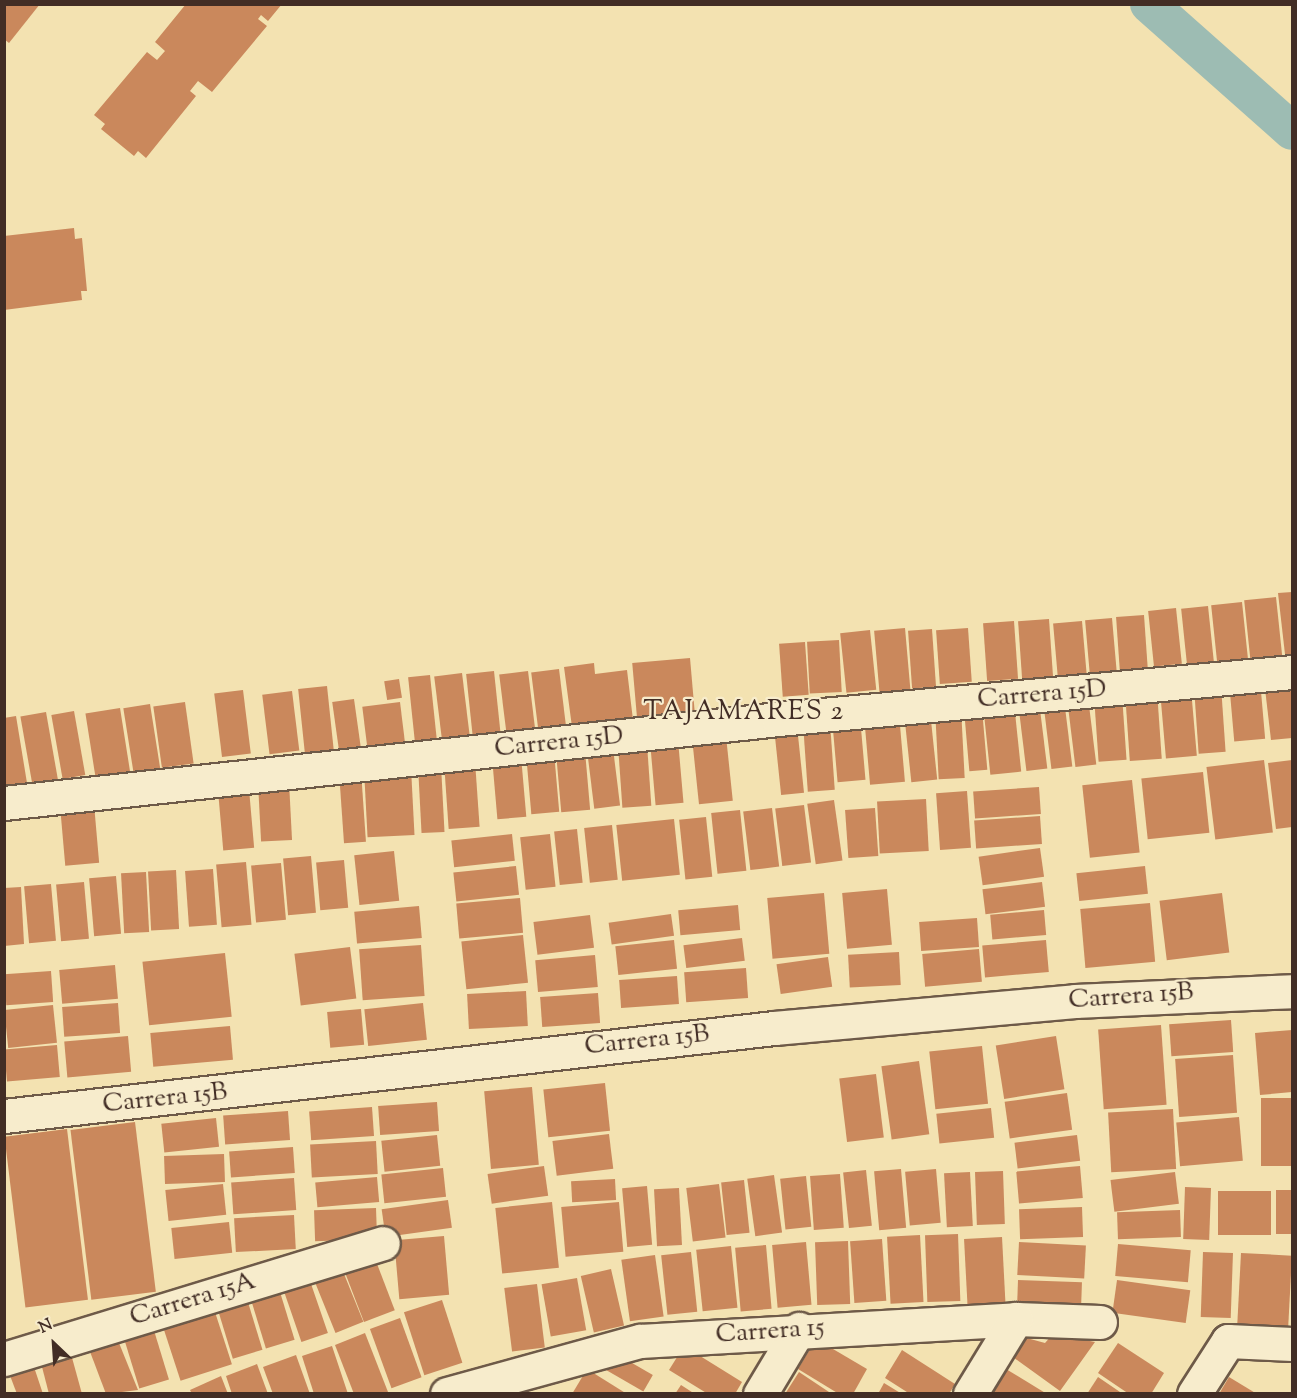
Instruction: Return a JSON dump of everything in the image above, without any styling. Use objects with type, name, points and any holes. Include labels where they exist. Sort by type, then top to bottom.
[{"type":"street","name":"Carrera 15D","points":[[4,803],[778,718],[1293,672]]},
{"type":"street","name":"Carrera 15B","points":[[4,1116],[774,1028],[1075,1001],[1293,991]]},
{"type":"street","name":"Carrera 15A","points":[[4,1359],[383,1243]]},
{"type":"street","name":"Carrera 15","points":[[447,1394],[489,1386],[640,1341],[799,1329],[1016,1319],[1100,1322]]},
{"type":"street","points":[[970,1394],[1016,1319]]},
{"type":"street","points":[[760,1394],[799,1329]]},
{"type":"street","points":[[1194,1394],[1228,1341],[1293,1344]]},
{"type":"building","points":[[4,4],[40,4],[9,43],[4,39]]},
{"type":"building","points":[[186,4],[282,4],[268,21],[261,15],[258,19],[267,26],[212,92],[198,81],[190,91],[196,96],[146,158],[138,151],[134,156],[101,129],[105,124],[94,115],[147,52],[157,60],[165,51],[155,42]]},
{"type":"building","points":[[74,228],[75,239],[82,238],[87,291],[81,291],[82,300],[4,310],[4,236]]},
{"type":"building","points":[[1292,592],[1292,663],[1286,663],[1278,593]]},
{"type":"building","points":[[1276,597],[1282,657],[1250,660],[1244,600]]},
{"type":"building","points":[[1242,602],[1248,661],[1217,664],[1211,605]]},
{"type":"building","points":[[1208,606],[1214,666],[1187,668],[1181,609]]},
{"type":"building","points":[[1176,608],[1182,664],[1154,667],[1148,611]]},
{"type":"building","points":[[1144,615],[1148,668],[1120,670],[1116,617]]},
{"type":"building","points":[[1112,618],[1117,677],[1090,679],[1085,620]]},
{"type":"building","points":[[1049,619],[1053,678],[1022,680],[1018,621]]},
{"type":"building","points":[[1014,621],[1018,679],[987,681],[983,623]]},
{"type":"building","points":[[1082,621],[1087,680],[1058,682],[1053,624]]},
{"type":"building","points":[[905,628],[910,690],[880,692],[874,631]]},
{"type":"building","points":[[968,628],[972,682],[940,684],[936,630]]},
{"type":"building","points":[[932,629],[936,687],[912,689],[908,631]]},
{"type":"building","points":[[870,630],[876,690],[846,693],[840,633]]},
{"type":"building","points":[[839,640],[842,692],[810,694],[807,642]]},
{"type":"building","points":[[805,642],[809,695],[783,697],[779,644]]},
{"type":"building","points":[[690,658],[695,715],[637,720],[632,663]]},
{"type":"building","points":[[594,663],[595,674],[627,670],[633,720],[572,727],[564,667]]},
{"type":"building","points":[[559,669],[566,729],[539,732],[531,672]]},
{"type":"building","points":[[494,671],[501,742],[474,745],[466,674]]},
{"type":"building","points":[[528,671],[535,729],[506,732],[499,675]]},
{"type":"building","points":[[462,673],[471,744],[443,748],[434,676]]},
{"type":"building","points":[[430,675],[438,747],[416,749],[408,677]]},
{"type":"building","points":[[1292,677],[1292,738],[1271,740],[1264,680]]},
{"type":"building","points":[[399,679],[402,698],[387,700],[384,681]]},
{"type":"building","points":[[1260,680],[1265,739],[1234,741],[1229,683]]},
{"type":"building","points":[[327,686],[334,755],[305,758],[298,689]]},
{"type":"building","points":[[1221,686],[1226,752],[1199,754],[1194,688]]},
{"type":"building","points":[[1191,689],[1197,756],[1166,758],[1160,692]]},
{"type":"building","points":[[243,690],[251,754],[222,757],[214,694]]},
{"type":"building","points":[[292,691],[299,751],[270,754],[262,695]]},
{"type":"building","points":[[1157,691],[1162,759],[1130,761],[1125,693]]},
{"type":"building","points":[[1122,695],[1127,760],[1099,762],[1094,697]]},
{"type":"building","points":[[1088,697],[1096,764],[1075,767],[1067,700]]},
{"type":"building","points":[[354,699],[362,756],[340,759],[332,702]]},
{"type":"building","points":[[1064,699],[1072,766],[1051,769],[1043,702]]},
{"type":"building","points":[[1039,701],[1047,768],[1026,771],[1018,704]]},
{"type":"building","points":[[185,702],[194,763],[162,768],[153,706]]},
{"type":"building","points":[[400,702],[406,749],[368,753],[362,707]]},
{"type":"building","points":[[1014,703],[1021,772],[990,775],[983,706]]},
{"type":"building","points":[[150,704],[160,768],[134,772],[123,708]]},
{"type":"building","points":[[120,708],[130,772],[96,778],[85,713]]},
{"type":"building","points":[[961,708],[965,778],[939,779],[935,709]]},
{"type":"building","points":[[982,709],[987,770],[969,771],[964,711]]},
{"type":"building","points":[[74,711],[85,775],[63,779],[51,715]]},
{"type":"building","points":[[930,711],[937,780],[911,782],[904,714]]},
{"type":"building","points":[[46,712],[58,782],[33,786],[20,717]]},
{"type":"building","points":[[899,714],[905,782],[870,785],[864,717]]},
{"type":"building","points":[[16,716],[27,783],[4,787],[4,718]]},
{"type":"building","points":[[860,717],[865,780],[838,782],[832,719]]},
{"type":"building","points":[[830,722],[835,790],[808,792],[803,724]]},
{"type":"building","points":[[797,726],[804,793],[781,795],[774,728]]},
{"type":"building","points":[[726,736],[733,801],[699,804],[692,740]]},
{"type":"building","points":[[678,740],[683,803],[656,805],[650,742]]},
{"type":"building","points":[[647,744],[651,806],[622,808],[618,746]]},
{"type":"building","points":[[613,748],[620,806],[594,809],[587,751]]},
{"type":"building","points":[[585,751],[590,810],[561,812],[556,754]]},
{"type":"building","points":[[554,752],[559,812],[531,814],[526,754]]},
{"type":"building","points":[[521,756],[526,817],[497,819],[492,759]]},
{"type":"building","points":[[1264,760],[1273,832],[1215,840],[1206,767]]},
{"type":"building","points":[[1292,760],[1292,827],[1276,829],[1268,763]]},
{"type":"building","points":[[475,761],[480,827],[449,829],[444,763]]},
{"type":"building","points":[[441,765],[445,832],[422,833],[418,766]]},
{"type":"building","points":[[411,768],[415,835],[368,837],[364,770]]},
{"type":"building","points":[[361,771],[366,842],[344,843],[339,773]]},
{"type":"building","points":[[1203,772],[1209,833],[1148,839],[1141,778]]},
{"type":"building","points":[[1132,780],[1140,853],[1090,858],[1082,785]]},
{"type":"building","points":[[289,782],[292,840],[261,842],[258,784]]},
{"type":"building","points":[[1039,787],[1041,814],[975,819],[973,792]]},
{"type":"building","points":[[249,789],[254,848],[223,850],[218,792]]},
{"type":"building","points":[[967,791],[971,848],[940,850],[936,793]]},
{"type":"building","points":[[926,799],[929,851],[880,853],[877,802]]},
{"type":"building","points":[[834,800],[842,860],[816,864],[807,804]]},
{"type":"building","points":[[94,804],[99,863],[65,866],[60,807]]},
{"type":"building","points":[[804,805],[811,863],[782,866],[775,809]]},
{"type":"building","points":[[772,808],[779,867],[750,870],[743,812]]},
{"type":"building","points":[[875,808],[878,856],[848,858],[845,810]]},
{"type":"building","points":[[740,810],[746,871],[718,874],[711,813]]},
{"type":"building","points":[[1040,816],[1042,844],[976,849],[974,821]]},
{"type":"building","points":[[706,817],[712,877],[685,879],[679,820]]},
{"type":"building","points":[[674,819],[680,875],[622,881],[616,825]]},
{"type":"building","points":[[612,825],[618,880],[590,883],[584,828]]},
{"type":"building","points":[[577,829],[583,883],[560,885],[554,831]]},
{"type":"building","points":[[512,834],[515,861],[454,867],[451,840]]},
{"type":"building","points":[[550,834],[556,887],[526,890],[520,837]]},
{"type":"building","points":[[1040,848],[1044,877],[983,885],[979,857]]},
{"type":"building","points":[[394,851],[399,901],[359,905],[354,855]]},
{"type":"building","points":[[311,856],[316,913],[288,915],[283,858]]},
{"type":"building","points":[[344,860],[348,908],[320,910],[316,862]]},
{"type":"building","points":[[246,862],[251,925],[222,927],[216,865]]},
{"type":"building","points":[[281,863],[286,920],[256,922],[251,866]]},
{"type":"building","points":[[516,866],[519,895],[456,901],[453,873]]},
{"type":"building","points":[[1145,866],[1148,894],[1079,901],[1076,873]]},
{"type":"building","points":[[213,869],[217,925],[189,927],[185,871]]},
{"type":"building","points":[[176,870],[179,929],[151,930],[148,871]]},
{"type":"building","points":[[146,872],[149,932],[124,933],[121,873]]},
{"type":"building","points":[[116,876],[121,934],[94,936],[89,878]]},
{"type":"building","points":[[84,882],[89,939],[61,941],[56,884]]},
{"type":"building","points":[[1042,882],[1045,907],[985,914],[982,889]]},
{"type":"building","points":[[51,884],[56,941],[29,943],[24,886]]},
{"type":"building","points":[[21,887],[24,944],[4,946],[4,888]]},
{"type":"building","points":[[887,889],[892,945],[847,949],[842,893]]},
{"type":"building","points":[[824,893],[829,954],[773,959],[767,898]]},
{"type":"building","points":[[1222,893],[1229,953],[1167,960],[1159,901]]},
{"type":"building","points":[[520,898],[523,933],[459,938],[456,904]]},
{"type":"building","points":[[1150,903],[1155,962],[1085,968],[1080,909]]},
{"type":"building","points":[[738,905],[740,930],[680,935],[678,910]]},
{"type":"building","points":[[419,906],[422,938],[357,944],[354,912]]},
{"type":"building","points":[[1044,910],[1046,935],[992,940],[990,915]]},
{"type":"building","points":[[671,914],[674,936],[612,945],[609,923]]},
{"type":"building","points":[[590,915],[594,948],[537,955],[533,922]]},
{"type":"building","points":[[977,918],[979,947],[921,951],[919,922]]},
{"type":"building","points":[[523,935],[528,983],[466,989],[461,941]]},
{"type":"building","points":[[742,938],[745,961],[686,968],[683,945]]},
{"type":"building","points":[[674,940],[677,969],[618,975],[615,946]]},
{"type":"building","points":[[1046,940],[1049,972],[985,977],[982,946]]},
{"type":"building","points":[[421,945],[425,996],[363,1000],[359,949]]},
{"type":"building","points":[[350,947],[356,999],[301,1005],[294,954]]},
{"type":"building","points":[[979,949],[982,982],[925,987],[922,954]]},
{"type":"building","points":[[899,952],[901,985],[850,988],[848,955]]},
{"type":"building","points":[[225,953],[232,1017],[149,1025],[142,962]]},
{"type":"building","points":[[595,955],[598,987],[538,992],[535,960]]},
{"type":"building","points":[[828,957],[832,987],[781,994],[777,964]]},
{"type":"building","points":[[115,965],[118,999],[62,1004],[59,970]]},
{"type":"building","points":[[746,968],[748,998],[686,1002],[684,972]]},
{"type":"building","points":[[51,971],[53,1002],[6,1005],[4,974]]},
{"type":"building","points":[[677,976],[679,1004],[621,1008],[619,980]]},
{"type":"building","points":[[526,991],[528,1026],[469,1029],[467,994]]},
{"type":"building","points":[[598,993],[600,1023],[542,1027],[540,997]]},
{"type":"building","points":[[118,1003],[120,1033],[64,1037],[62,1007]]},
{"type":"building","points":[[423,1003],[427,1040],[368,1046],[364,1009]]},
{"type":"building","points":[[53,1005],[57,1043],[8,1048],[4,1010]]},
{"type":"building","points":[[361,1009],[364,1045],[330,1048],[327,1012]]},
{"type":"building","points":[[1231,1020],[1233,1052],[1171,1056],[1169,1024]]},
{"type":"building","points":[[1161,1025],[1167,1105],[1104,1109],[1098,1029]]},
{"type":"building","points":[[230,1026],[233,1060],[153,1067],[150,1033]]},
{"type":"building","points":[[1292,1030],[1292,1092],[1260,1095],[1255,1033]]},
{"type":"building","points":[[128,1036],[131,1072],[67,1077],[64,1042]]},
{"type":"building","points":[[1056,1036],[1064,1089],[1004,1099],[996,1046]]},
{"type":"building","points":[[57,1045],[60,1077],[7,1081],[4,1050]]},
{"type":"building","points":[[982,1046],[988,1104],[935,1109],[929,1052]]},
{"type":"building","points":[[1233,1055],[1237,1113],[1179,1117],[1175,1059]]},
{"type":"building","points":[[919,1061],[929,1134],[892,1140],[881,1066]]},
{"type":"building","points":[[876,1074],[884,1138],[847,1142],[839,1079]]},
{"type":"building","points":[[605,1083],[610,1131],[548,1137],[543,1089]]},
{"type":"building","points":[[532,1087],[539,1165],[491,1169],[484,1091]]},
{"type":"building","points":[[1067,1093],[1072,1130],[1010,1138],[1005,1102]]},
{"type":"building","points":[[1261,1098],[1292,1098],[1292,1166],[1261,1166]]},
{"type":"building","points":[[437,1102],[439,1131],[380,1135],[378,1106]]},
{"type":"building","points":[[372,1107],[374,1136],[311,1140],[309,1111]]},
{"type":"building","points":[[991,1108],[994,1138],[939,1144],[936,1114]]},
{"type":"building","points":[[1173,1109],[1176,1169],[1111,1172],[1108,1112]]},
{"type":"building","points":[[288,1111],[290,1140],[225,1144],[223,1116]]},
{"type":"building","points":[[1239,1117],[1243,1161],[1180,1166],[1176,1122]]},
{"type":"building","points":[[216,1118],[219,1147],[164,1153],[161,1124]]},
{"type":"building","points":[[135,1122],[156,1292],[91,1300],[70,1130]]},
{"type":"building","points":[[67,1129],[88,1300],[25,1307],[4,1137]]},
{"type":"building","points":[[609,1134],[613,1169],[557,1176],[552,1141]]},
{"type":"building","points":[[437,1135],[440,1166],[385,1172],[381,1141]]},
{"type":"building","points":[[1077,1135],[1080,1161],[1018,1168],[1014,1143]]},
{"type":"building","points":[[376,1141],[378,1174],[312,1177],[310,1144]]},
{"type":"building","points":[[293,1147],[295,1173],[231,1177],[229,1151]]},
{"type":"building","points":[[224,1154],[225,1182],[165,1184],[164,1156]]},
{"type":"building","points":[[544,1166],[548,1196],[492,1204],[488,1174]]},
{"type":"building","points":[[1080,1166],[1083,1198],[1019,1203],[1016,1172]]},
{"type":"building","points":[[443,1168],[446,1197],[384,1203],[381,1174]]},
{"type":"building","points":[[901,1169],[906,1228],[879,1230],[874,1171]]},
{"type":"building","points":[[936,1169],[941,1223],[910,1225],[905,1172]]},
{"type":"building","points":[[866,1170],[872,1226],[849,1228],[843,1172]]},
{"type":"building","points":[[1003,1171],[1005,1224],[977,1225],[975,1172]]},
{"type":"building","points":[[970,1172],[973,1226],[947,1227],[944,1173]]},
{"type":"building","points":[[1175,1172],[1179,1204],[1114,1212],[1110,1180]]},
{"type":"building","points":[[840,1174],[844,1228],[814,1230],[810,1176]]},
{"type":"building","points":[[774,1175],[782,1232],[755,1236],[747,1179]]},
{"type":"building","points":[[806,1176],[811,1227],[785,1229],[780,1179]]},
{"type":"building","points":[[377,1177],[379,1202],[317,1207],[315,1182]]},
{"type":"building","points":[[294,1178],[296,1210],[233,1214],[231,1182]]},
{"type":"building","points":[[615,1179],[616,1200],[572,1202],[571,1181]]},
{"type":"building","points":[[744,1180],[750,1233],[727,1235],[721,1182]]},
{"type":"building","points":[[223,1184],[226,1215],[169,1221],[165,1190]]},
{"type":"building","points":[[719,1184],[726,1238],[693,1242],[686,1188]]},
{"type":"building","points":[[647,1186],[652,1245],[627,1247],[622,1188]]},
{"type":"building","points":[[1185,1187],[1211,1188],[1209,1240],[1183,1239]]},
{"type":"building","points":[[679,1188],[682,1245],[657,1246],[654,1189]]},
{"type":"building","points":[[1276,1190],[1292,1190],[1292,1234],[1276,1234]]},
{"type":"building","points":[[1218,1191],[1271,1191],[1271,1235],[1218,1235]]},
{"type":"building","points":[[448,1200],[452,1228],[386,1237],[382,1209]]},
{"type":"building","points":[[552,1202],[559,1268],[502,1274],[495,1208]]},
{"type":"building","points":[[619,1202],[623,1252],[566,1257],[561,1207]]},
{"type":"building","points":[[1082,1207],[1083,1237],[1020,1239],[1019,1209]]},
{"type":"building","points":[[376,1208],[377,1239],[315,1241],[314,1210]]},
{"type":"building","points":[[1180,1210],[1181,1237],[1118,1239],[1117,1212]]},
{"type":"building","points":[[294,1215],[296,1249],[236,1252],[234,1218]]},
{"type":"building","points":[[229,1222],[232,1253],[175,1259],[171,1228]]},
{"type":"building","points":[[958,1234],[960,1301],[927,1302],[925,1235]]},
{"type":"building","points":[[920,1235],[924,1302],[891,1304],[887,1237]]},
{"type":"building","points":[[444,1236],[449,1295],[399,1299],[394,1240]]},
{"type":"building","points":[[1002,1237],[1006,1304],[968,1306],[964,1239]]},
{"type":"building","points":[[882,1239],[886,1301],[854,1303],[850,1241]]},
{"type":"building","points":[[848,1241],[850,1304],[817,1305],[815,1242]]},
{"type":"building","points":[[806,1242],[811,1305],[778,1308],[772,1245]]},
{"type":"building","points":[[1019,1242],[1086,1246],[1084,1278],[1017,1275]]},
{"type":"building","points":[[1118,1244],[1191,1250],[1188,1282],[1115,1276]]},
{"type":"building","points":[[766,1245],[772,1309],[741,1311],[735,1248]]},
{"type":"building","points":[[731,1246],[737,1308],[703,1311],[696,1250]]},
{"type":"building","points":[[691,1252],[697,1312],[667,1315],[661,1255]]},
{"type":"building","points":[[1203,1252],[1233,1253],[1231,1318],[1201,1317]]},
{"type":"building","points":[[1241,1253],[1292,1256],[1288,1328],[1237,1325]]},
{"type":"building","points":[[655,1255],[664,1316],[630,1321],[621,1260]]},
{"type":"building","points":[[374,1256],[395,1310],[364,1322],[343,1268]]},
{"type":"building","points":[[342,1269],[363,1322],[336,1333],[314,1280]]},
{"type":"building","points":[[611,1269],[624,1326],[594,1332],[581,1276]]},
{"type":"building","points":[[577,1278],[586,1330],[551,1336],[542,1284]]},
{"type":"building","points":[[1018,1280],[1082,1282],[1081,1313],[1017,1311]]},
{"type":"building","points":[[1117,1280],[1190,1290],[1186,1323],[1112,1313]]},
{"type":"building","points":[[310,1281],[328,1333],[301,1342],[284,1290]]},
{"type":"building","points":[[537,1284],[545,1348],[512,1352],[504,1288]]},
{"type":"building","points":[[280,1292],[295,1340],[266,1349],[251,1301]]},
{"type":"building","points":[[247,1299],[262,1350],[233,1359],[217,1308]]},
{"type":"building","points":[[442,1300],[462,1363],[424,1375],[404,1312]]},
{"type":"building","points":[[214,1309],[232,1364],[181,1381],[163,1326]]},
{"type":"building","points":[[400,1318],[422,1377],[391,1388],[370,1329]]},
{"type":"building","points":[[152,1324],[169,1379],[139,1389],[122,1333]]},
{"type":"building","points":[[365,1333],[388,1392],[384,1394],[354,1394],[335,1345]]},
{"type":"building","points":[[1053,1334],[1095,1342],[1060,1391],[1010,1355],[1023,1337],[1045,1343]]},
{"type":"building","points":[[117,1338],[138,1390],[106,1394],[89,1349]]},
{"type":"building","points":[[816,1339],[867,1369],[853,1394],[839,1394],[798,1369]]},
{"type":"building","points":[[1118,1343],[1164,1373],[1151,1394],[1129,1394],[1098,1373]]},
{"type":"building","points":[[332,1346],[348,1394],[314,1394],[302,1356]]},
{"type":"building","points":[[684,1346],[742,1382],[735,1394],[708,1394],[669,1370]]},
{"type":"building","points":[[902,1350],[955,1384],[949,1394],[910,1394],[885,1378]]},
{"type":"building","points":[[613,1352],[653,1375],[643,1391],[604,1368]]},
{"type":"building","points":[[71,1354],[82,1394],[49,1394],[41,1363]]},
{"type":"building","points":[[296,1355],[310,1394],[273,1394],[263,1367]]},
{"type":"building","points":[[33,1364],[43,1394],[17,1394],[9,1373]]},
{"type":"building","points":[[257,1364],[268,1394],[232,1394],[226,1376]]},
{"type":"building","points":[[587,1369],[627,1394],[572,1394]]},
{"type":"building","points":[[1006,1369],[1047,1394],[991,1394]]},
{"type":"building","points":[[799,1372],[832,1394],[785,1394]]},
{"type":"building","points":[[221,1376],[228,1394],[192,1394],[190,1390]]},
{"type":"building","points":[[1098,1377],[1123,1394],[1087,1394]]},
{"type":"building","points":[[1229,1377],[1257,1394],[1219,1394]]},
{"type":"building","points":[[884,1383],[902,1394],[878,1394]]},
{"type":"building","points":[[681,1385],[695,1394],[675,1394]]},
{"type":"waterway","points":[[1149,4],[1292,131]]},
{"type":"district","name":"TAJAMARES 2","points":[[744,713]]}]
